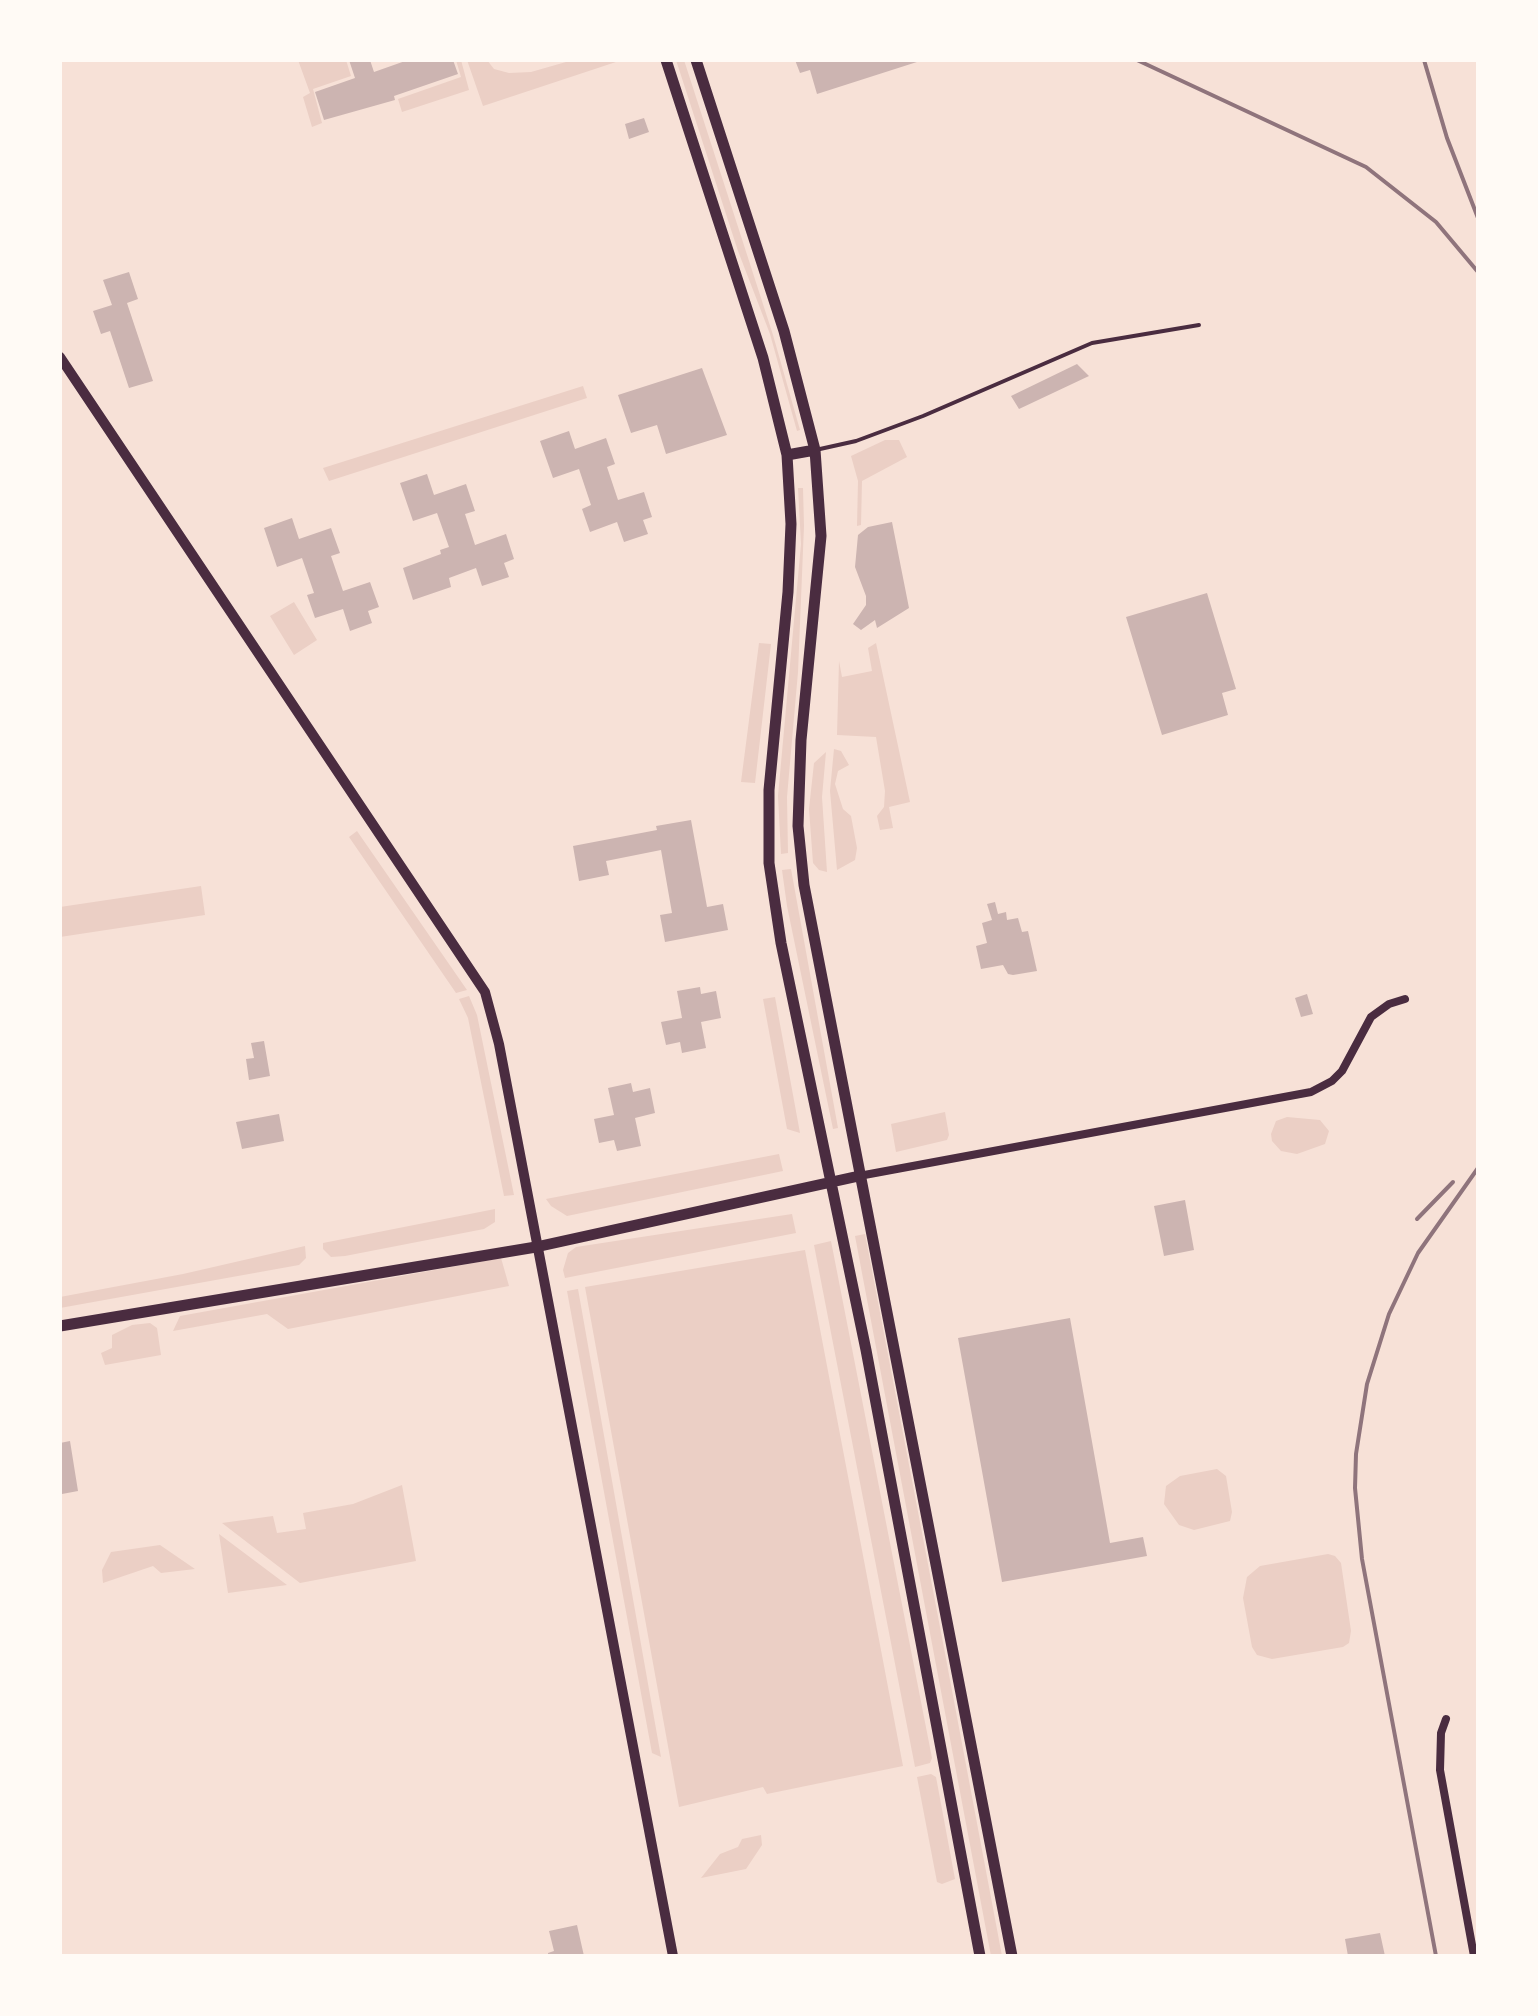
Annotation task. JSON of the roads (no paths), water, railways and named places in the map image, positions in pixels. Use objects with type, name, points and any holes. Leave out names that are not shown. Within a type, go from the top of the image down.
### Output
[{"type":"main road","points":[[666,60],[763,358],[786,455],[790,541],[769,790],[769,863],[980,1956]]},
{"type":"main road","points":[[696,60],[784,331],[816,450],[822,536],[801,740],[798,826],[813,939],[1012,1956]]},
{"type":"main road","points":[[60,358],[429,904],[484,992],[499,1044],[672,1956]]},
{"type":"main road","points":[[786,455],[816,450]]},
{"type":"main road","points":[[60,1326],[536,1247],[859,1176]]},
{"type":"street","points":[[859,1176],[1310,1092],[1342,1071],[1371,1017],[1404,999]]},
{"type":"street","points":[[1446,1719],[1440,1770],[1474,1956]]},
{"type":"lane","points":[[816,450],[856,442],[1092,343],[1199,325]]},
{"type":"railway","points":[[1137,60],[1366,167],[1436,222],[1478,272]]},
{"type":"railway","points":[[1424,60],[1447,138],[1478,218]]},
{"type":"railway","points":[[1436,1956],[1362,1559],[1356,1454],[1367,1384],[1389,1314],[1418,1253],[1478,1168]]},
{"type":"railway","points":[[1417,1219],[1453,1182]]}]
